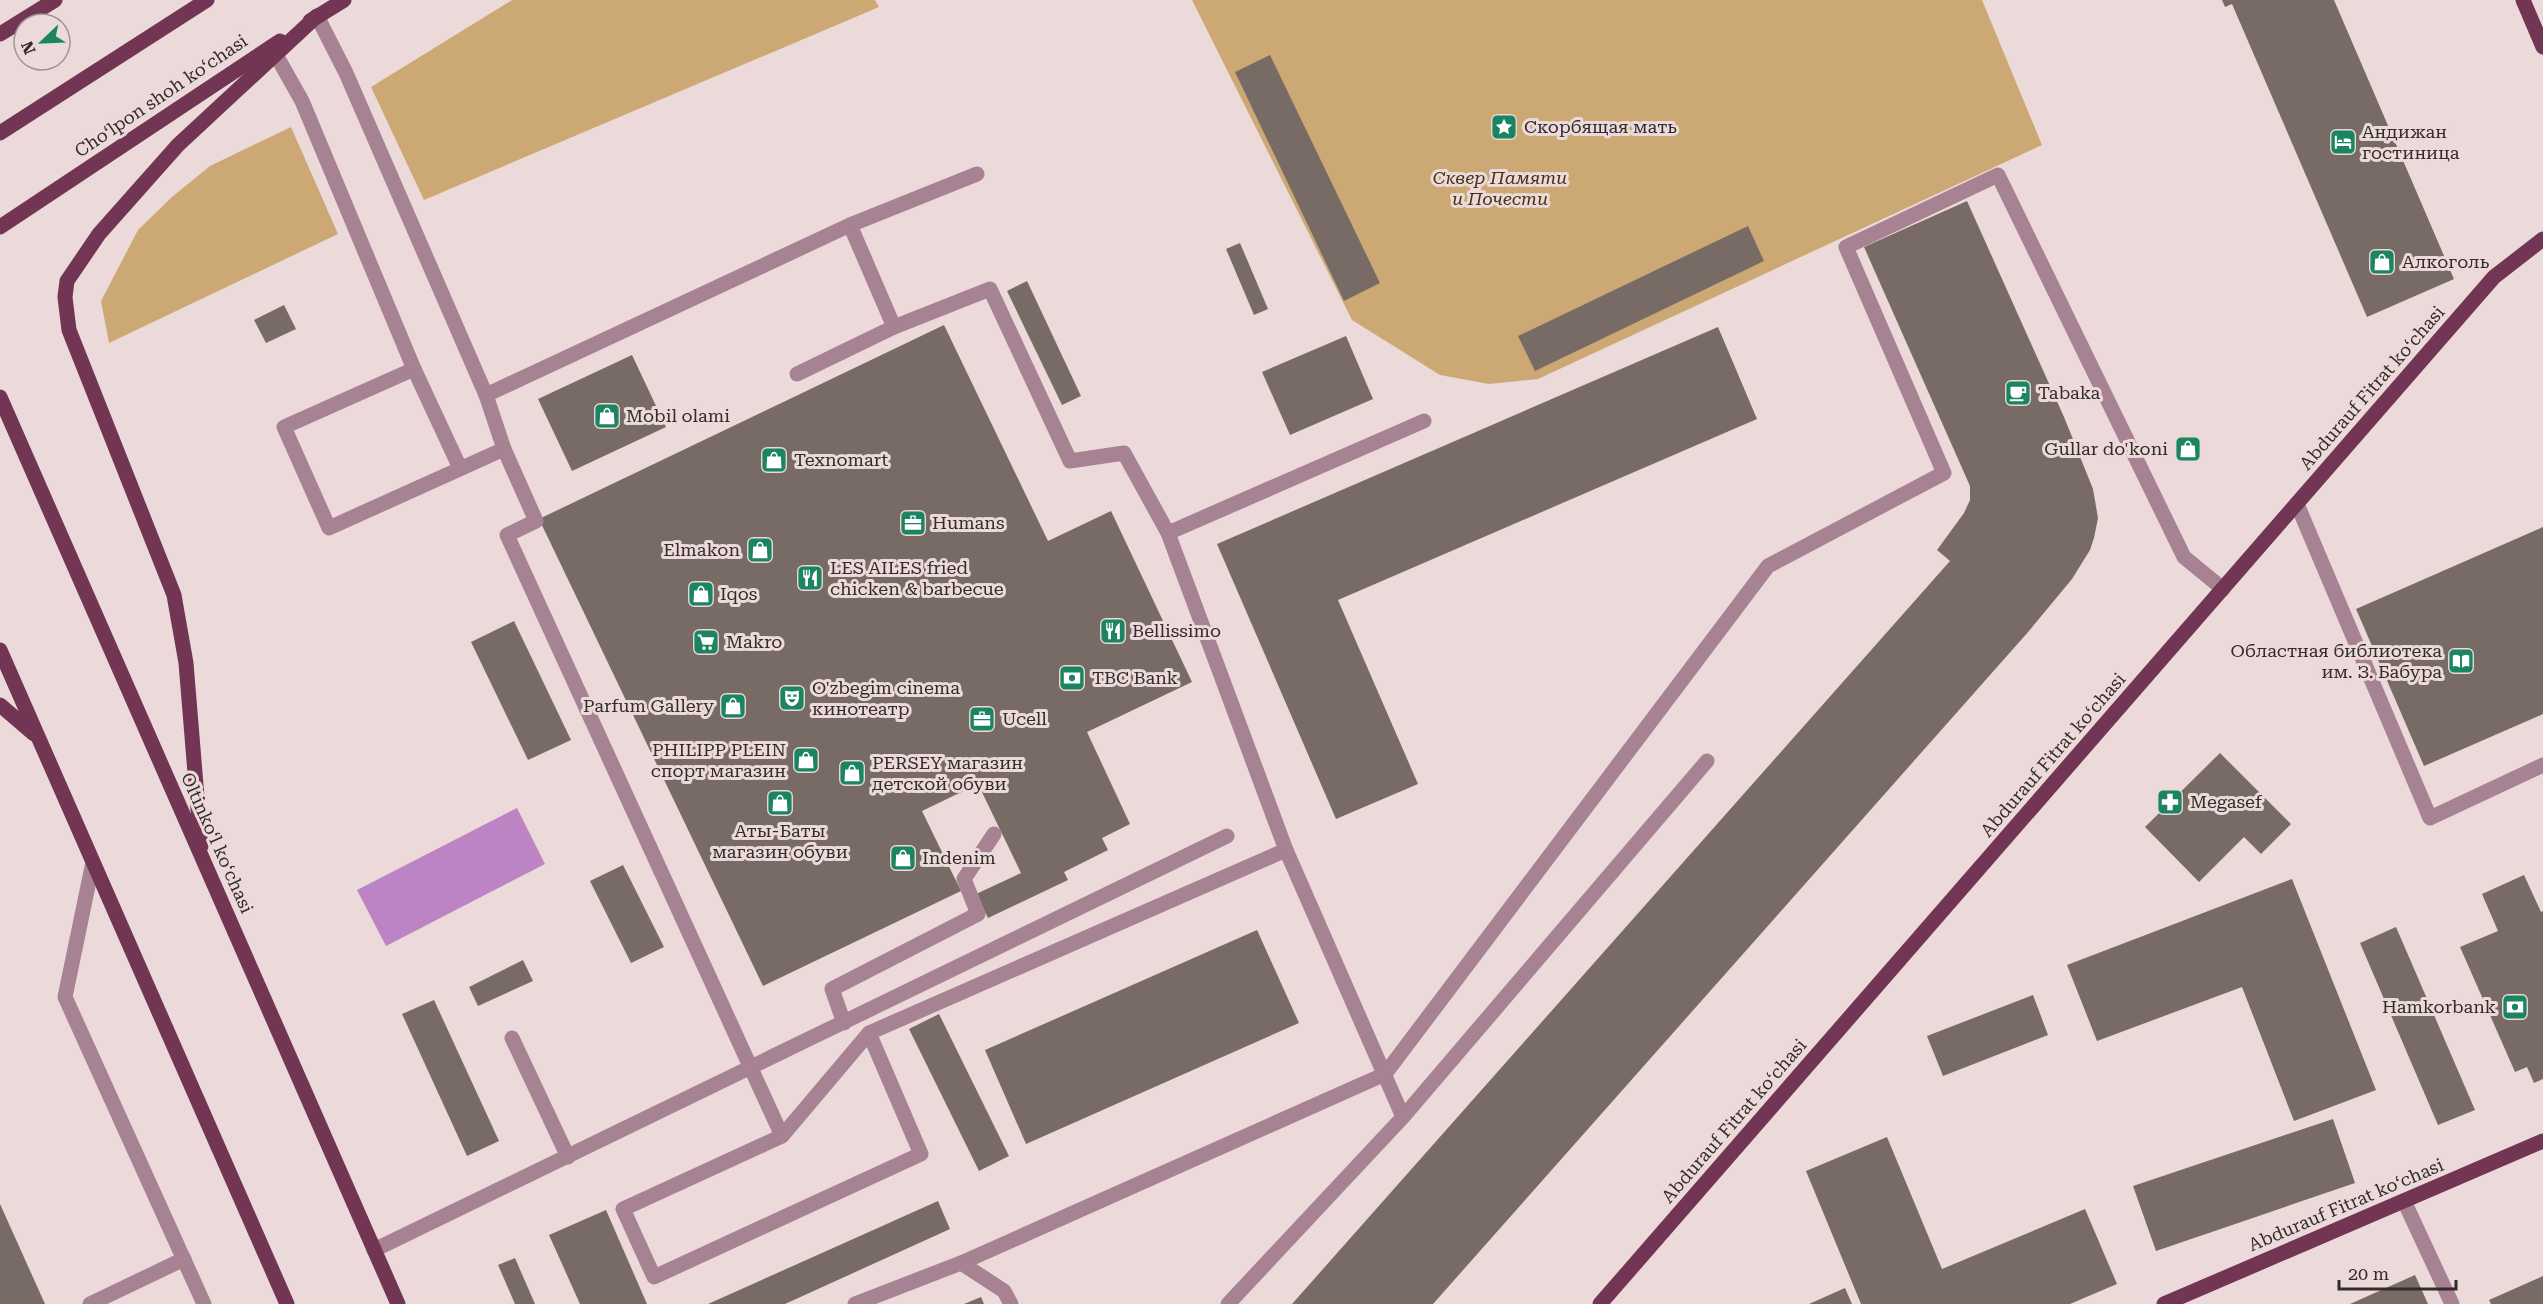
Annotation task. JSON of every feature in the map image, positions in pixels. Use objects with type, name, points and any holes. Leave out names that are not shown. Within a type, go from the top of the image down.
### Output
[{"type":"main road","points":[[0,34],[56,0]]},
{"type":"main road","points":[[0,133],[207,0]]},
{"type":"main road","name":"Choʻlpon shoh koʻchasi","points":[[0,226],[344,0]]},
{"type":"main road","points":[[2523,0],[2543,46]]},
{"type":"main road","points":[[202,858],[186,663],[174,595],[69,330],[65,297],[67,281],[99,234],[178,146],[317,16]]},
{"type":"main road","name":"Abdurauf Fitrat koʻchasi","points":[[1600,1304],[2494,278],[2543,239]]},
{"type":"main road","name":"Oltinkoʻl koʻchasi","points":[[0,397],[398,1304]]},
{"type":"main road","points":[[0,650],[287,1304]]},
{"type":"main road","points":[[0,705],[39,738]]},
{"type":"main road","name":"Abdurauf Fitrat koʻchasi","points":[[2164,1304],[2543,1141]]},
{"type":"lane","points":[[317,16],[346,73],[486,395],[504,449],[536,521],[507,535],[782,1136]]},
{"type":"lane","points":[[276,55],[302,101],[414,369],[460,468]]},
{"type":"lane","points":[[486,395],[850,225],[977,174]]},
{"type":"lane","points":[[855,1304],[961,1263],[1385,1074],[1768,566],[1944,473],[1846,247],[1998,175],[2184,557],[2223,589]]},
{"type":"lane","points":[[850,225],[894,327]]},
{"type":"lane","points":[[797,374],[894,327],[990,289],[1070,461],[1124,453],[1168,534],[1286,850],[1402,1117]]},
{"type":"lane","points":[[414,369],[284,427],[329,528],[504,449]]},
{"type":"lane","points":[[1168,534],[1424,421]]},
{"type":"lane","points":[[2297,504],[2430,818],[2543,765]]},
{"type":"lane","points":[[1228,1304],[1402,1117],[1707,761]]},
{"type":"lane","points":[[844,1023],[832,989],[978,914],[964,879],[994,834]]},
{"type":"lane","points":[[374,1250],[1227,836]]},
{"type":"lane","points":[[869,1032],[921,1154],[654,1277],[623,1209],[782,1136],[869,1032],[1286,850]]},
{"type":"lane","points":[[93,862],[65,997],[204,1304]]},
{"type":"lane","points":[[512,1038],[568,1157]]},
{"type":"lane","points":[[2404,1201],[2452,1304]]},
{"type":"lane","points":[[90,1304],[184,1259]]},
{"type":"lane","points":[[961,1263],[1004,1291],[1011,1304]]},
{"type":"green space","points":[[512,0],[875,0],[879,7],[424,200],[371,87]]},
{"type":"green space","name":"Сквер Памяти и Почести","points":[[1192,0],[1982,0],[2042,145],[1538,379],[1489,384],[1440,375],[1352,320]]},
{"type":"green space","points":[[291,127],[338,234],[109,343],[101,301],[138,230],[172,197],[210,166]]},
{"type":"shaded area","points":[[517,808],[545,864],[386,946],[357,890]]},
{"type":"building","name":"Андижан гостиница","points":[[2222,0],[2334,0],[2454,279],[2367,317],[2232,4],[2225,7]]},
{"type":"building","points":[[1270,55],[1380,283],[1344,301],[1235,72]]},
{"type":"building","points":[[1967,201],[2064,417],[2093,489],[2098,518],[2090,550],[2072,579],[2029,631],[1433,1304],[1292,1304],[1950,561],[1937,550],[1964,513],[1970,500],[1970,486],[1864,247]]},
{"type":"building","points":[[1748,226],[1764,261],[1535,371],[1518,336]]},
{"type":"building","points":[[1240,243],[1268,309],[1254,315],[1226,249]]},
{"type":"building","points":[[1027,281],[1081,396],[1062,405],[1007,291]]},
{"type":"building","points":[[284,305],[296,329],[266,343],[254,320]]},
{"type":"building","points":[[944,325],[1048,541],[1111,511],[1192,682],[1087,732],[1130,824],[1102,838],[1108,850],[1064,872],[1068,880],[988,918],[976,894],[1021,873],[978,784],[922,811],[961,891],[763,986],[539,519]]},
{"type":"building","points":[[1718,327],[1757,419],[1338,600],[1418,784],[1336,819],[1217,544]]},
{"type":"building","points":[[1346,336],[1373,399],[1290,435],[1262,372]]},
{"type":"building","points":[[632,355],[666,427],[572,471],[538,399]]},
{"type":"building","name":"Областная библиотека им. З. Бабура","points":[[2543,527],[2543,714],[2424,766],[2356,609]]},
{"type":"building","points":[[514,621],[571,740],[528,760],[471,642]]},
{"type":"building","points":[[2220,753],[2291,824],[2261,854],[2244,837],[2199,882],[2145,827]]},
{"type":"building","points":[[623,865],[664,947],[631,963],[590,881]]},
{"type":"building","name":"Hamkorbank","points":[[2524,875],[2541,912],[2543,911],[2543,1079],[2534,1083],[2527,1067],[2515,1072],[2460,947],[2498,931],[2482,894]]},
{"type":"building","points":[[2292,879],[2376,1090],[2294,1121],[2242,987],[2097,1041],[2067,965]]},
{"type":"building","points":[[2396,927],[2475,1110],[2438,1125],[2360,943]]},
{"type":"building","points":[[1257,930],[1299,1023],[1026,1144],[985,1050]]},
{"type":"building","points":[[523,960],[533,981],[478,1006],[469,987]]},
{"type":"building","points":[[2033,995],[2048,1035],[1943,1076],[1927,1036]]},
{"type":"building","points":[[434,1000],[499,1141],[467,1156],[402,1014]]},
{"type":"building","points":[[939,1014],[1009,1156],[979,1171],[909,1029]]},
{"type":"building","points":[[2333,1119],[2355,1183],[2156,1251],[2133,1186]]},
{"type":"building","points":[[1887,1137],[1942,1269],[2085,1209],[2117,1284],[2070,1304],[1861,1304],[1806,1171]]},
{"type":"building","points":[[938,1201],[950,1229],[785,1304],[708,1304]]},
{"type":"building","points":[[0,1204],[45,1304],[0,1304]]},
{"type":"building","points":[[606,1210],[647,1304],[580,1304],[549,1235]]},
{"type":"building","points":[[515,1258],[535,1304],[515,1304],[498,1265]]},
{"type":"building","points":[[2415,1275],[2428,1304],[2350,1304]]},
{"type":"building","points":[[2543,1276],[2543,1304],[2491,1304],[2489,1300]]},
{"type":"building","points":[[1845,1288],[1852,1304],[1809,1304]]},
{"type":"building","points":[[981,1297],[984,1304],[964,1304]]},
{"type":"place","name":"Скорбящая мать","points":[[1504,127]]},
{"type":"place","name":"Андижан гостиница","points":[[2343,142]]},
{"type":"place","name":"Алкоголь","points":[[2382,262]]},
{"type":"place","name":"Tabaka","points":[[2018,393]]},
{"type":"place","name":"Mobil olami","points":[[607,416]]},
{"type":"place","name":"Gullar do'koni","points":[[2188,449]]},
{"type":"place","name":"Texnomart","points":[[774,460]]},
{"type":"place","name":"Humans","points":[[913,523]]},
{"type":"place","name":"Elmakon","points":[[760,550]]},
{"type":"place","name":"LES AILES fried chicken & barbecue","points":[[810,578]]},
{"type":"place","name":"Iqos","points":[[701,594]]},
{"type":"place","name":"Bellissimo","points":[[1113,631]]},
{"type":"place","name":"Makro","points":[[706,642]]},
{"type":"place","name":"Областная библиотека им. З. Бабура","points":[[2461,661]]},
{"type":"place","name":"TBC Bank","points":[[1072,678]]},
{"type":"place","name":"O'zbegim cinema кинотеатр","points":[[792,698]]},
{"type":"place","name":"Parfum Gallery","points":[[733,706]]},
{"type":"place","name":"Ucell","points":[[982,719]]},
{"type":"place","name":"PHILIPP PLEIN спорт магазин","points":[[806,760]]},
{"type":"place","name":"PERSEY магазин детской обуви","points":[[852,773]]},
{"type":"place","name":"Megasef","points":[[2170,802]]},
{"type":"place","name":"Аты-Баты магазин обуви","points":[[780,803]]},
{"type":"place","name":"Indenim","points":[[903,858]]},
{"type":"place","name":"Hamkorbank","points":[[2515,1007]]}]
